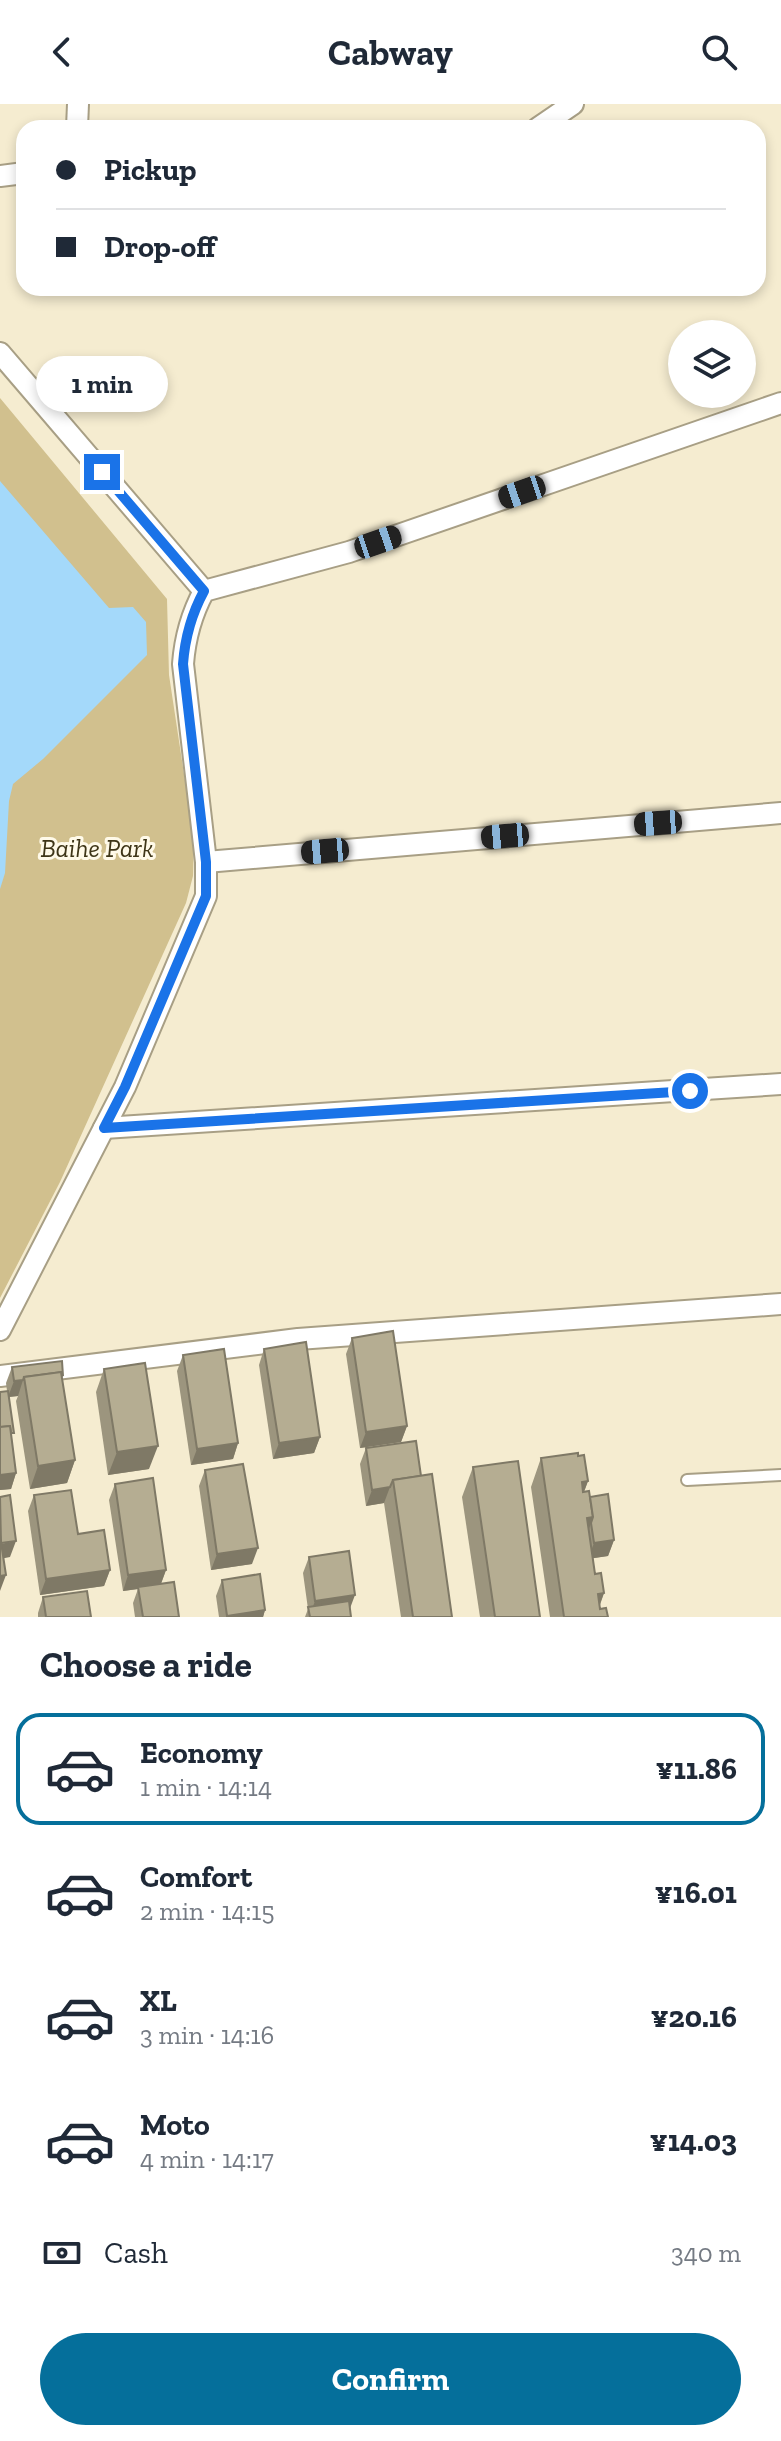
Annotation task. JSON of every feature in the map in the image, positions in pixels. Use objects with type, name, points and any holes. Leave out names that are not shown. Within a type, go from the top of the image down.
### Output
[{"type":"street","points":[[550,120],[573,104]]},
{"type":"street","points":[[0,353],[204,591]]},
{"type":"street","points":[[0,1330],[125,1087],[206,896],[206,862],[183,664],[184,640],[204,591],[349,552],[781,403]]},
{"type":"street","points":[[206,862],[781,813]]},
{"type":"street","points":[[104,1128],[781,1084]]},
{"type":"street","points":[[0,1376],[298,1339],[781,1304]]},
{"type":"lane","points":[[687,1480],[781,1475]]},
{"type":"green space","name":"Baihe Park","points":[[0,398],[167,599],[169,675],[194,840],[193,876],[186,903],[60,1182],[0,1298]]},
{"type":"water","points":[[0,481],[109,608],[133,607],[146,622],[147,655],[43,759],[13,784],[9,801],[5,873],[0,889]]},
{"type":"building","points":[[393,1331],[407,1426],[366,1432],[352,1338]]},
{"type":"building","points":[[306,1342],[320,1437],[279,1443],[264,1349]]},
{"type":"building","points":[[224,1349],[238,1443],[197,1449],[183,1355]]},
{"type":"building","points":[[62,1361],[63,1376],[61,1372],[14,1381],[12,1367]]},
{"type":"building","points":[[145,1363],[158,1446],[117,1452],[104,1369]]},
{"type":"building","points":[[61,1372],[75,1460],[38,1466],[24,1377]]},
{"type":"building","points":[[8,1391],[14,1433],[11,1433],[10,1426],[0,1427],[0,1392]]},
{"type":"building","points":[[10,1426],[16,1473],[0,1475],[0,1427]]},
{"type":"building","points":[[416,1441],[421,1476],[393,1480],[390,1487],[372,1490],[366,1448]]},
{"type":"building","points":[[578,1453],[578,1456],[584,1455],[588,1481],[582,1482],[583,1492],[589,1491],[593,1517],[587,1518],[595,1574],[601,1573],[604,1593],[598,1594],[600,1609],[606,1608],[608,1617],[564,1617],[541,1458]]},
{"type":"building","points":[[518,1461],[540,1617],[495,1617],[473,1467]]},
{"type":"building","points":[[243,1464],[258,1548],[217,1554],[205,1470]]},
{"type":"building","points":[[432,1474],[452,1617],[413,1617],[393,1480]]},
{"type":"building","points":[[153,1478],[166,1570],[128,1575],[115,1484]]},
{"type":"building","points":[[71,1490],[78,1534],[104,1530],[110,1570],[46,1579],[34,1495]]},
{"type":"building","points":[[608,1494],[614,1540],[594,1543],[590,1497]]},
{"type":"building","points":[[10,1495],[16,1541],[1,1543],[0,1497]]},
{"type":"building","points":[[0,1536],[6,1575],[0,1576]]},
{"type":"building","points":[[349,1551],[355,1595],[315,1601],[309,1557]]},
{"type":"building","points":[[260,1574],[265,1610],[227,1616],[222,1580]]},
{"type":"building","points":[[174,1582],[179,1617],[143,1617],[138,1587]]},
{"type":"building","points":[[87,1591],[91,1617],[46,1617],[43,1597]]},
{"type":"building","points":[[349,1601],[351,1617],[310,1617],[308,1607]]},
{"type":"route","points":[[102,472],[204,591],[184,640],[183,664],[206,862],[206,896],[125,1087],[104,1128],[690,1091]]}]
